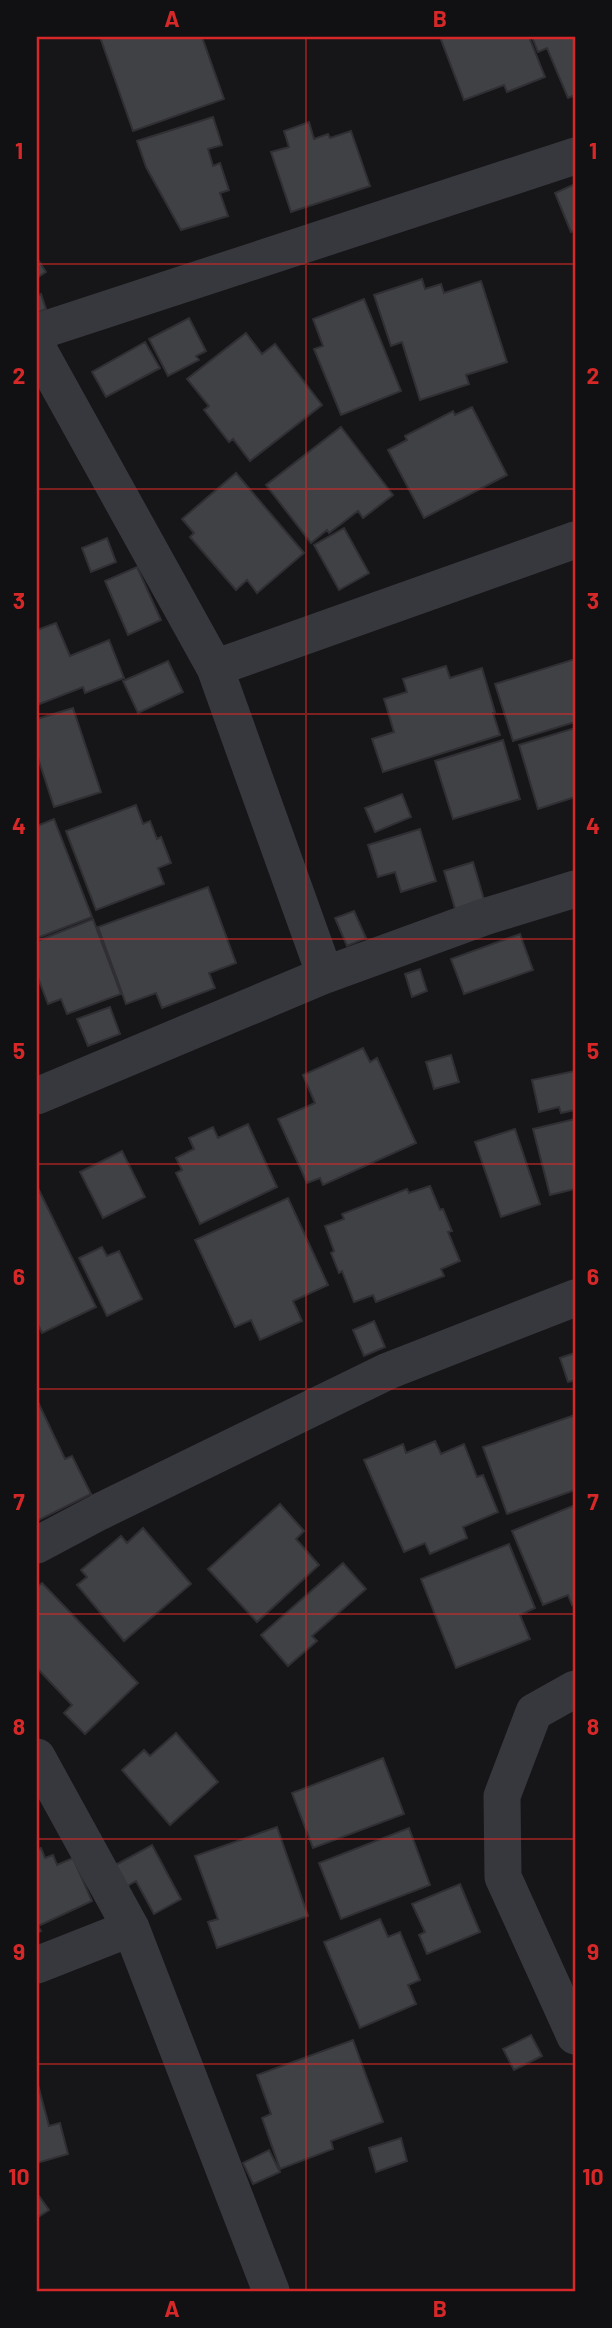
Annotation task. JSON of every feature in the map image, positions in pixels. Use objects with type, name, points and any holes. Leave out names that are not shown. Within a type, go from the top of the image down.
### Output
[{"type":"street","points":[[37,332],[575,156]]},
{"type":"street","points":[[37,348],[215,668],[326,975]]},
{"type":"street","points":[[215,668],[575,540]]},
{"type":"street","points":[[37,1096],[326,975],[484,917],[575,889]]},
{"type":"street","points":[[37,1545],[388,1371],[575,1298]]},
{"type":"street","points":[[575,1689],[534,1712],[502,1796],[503,1877],[575,2036]]},
{"type":"street","points":[[37,1757],[131,1928],[271,2291]]},
{"type":"street","points":[[37,1965],[131,1928]]},
{"type":"building","points":[[100,37],[202,37],[224,99],[133,131]]},
{"type":"building","points":[[440,37],[529,37],[545,77],[507,92],[504,85],[464,100]]},
{"type":"building","points":[[532,37],[575,37],[575,95],[568,98],[547,48],[538,52]]},
{"type":"building","points":[[213,117],[222,145],[208,149],[213,166],[220,163],[229,190],[220,193],[228,216],[181,230],[146,167],[137,141]]},
{"type":"building","points":[[309,122],[314,139],[328,134],[330,138],[351,131],[370,186],[291,212],[271,152],[289,147],[284,131]]},
{"type":"building","points":[[575,184],[575,230],[571,232],[555,193]]},
{"type":"building","points":[[37,258],[46,272],[37,278]]},
{"type":"building","points":[[422,279],[425,289],[441,284],[444,293],[481,281],[507,362],[466,375],[469,384],[420,400],[402,342],[391,346],[374,295]]},
{"type":"building","points":[[41,294],[46,309],[37,313],[37,296]]},
{"type":"building","points":[[364,299],[401,391],[341,415],[314,349],[323,346],[313,319]]},
{"type":"building","points":[[189,318],[206,351],[196,356],[199,360],[168,376],[149,339]]},
{"type":"building","points":[[246,333],[262,354],[275,344],[322,405],[250,461],[233,439],[229,442],[204,410],[209,406],[187,379]]},
{"type":"building","points":[[145,342],[160,368],[106,397],[92,372]]},
{"type":"building","points":[[472,407],[507,475],[424,518],[388,450],[407,440],[405,436],[453,411],[455,415]]},
{"type":"building","points":[[341,427],[393,495],[363,518],[358,511],[311,543],[266,485]]},
{"type":"building","points":[[236,473],[304,553],[257,593],[247,580],[236,590],[190,537],[194,533],[182,519]]},
{"type":"building","points":[[344,528],[369,573],[339,590],[314,545]]},
{"type":"building","points":[[107,538],[116,562],[91,572],[82,548]]},
{"type":"building","points":[[137,567],[161,620],[128,635],[105,581]]},
{"type":"building","points":[[56,623],[70,656],[109,640],[124,678],[85,693],[83,687],[37,705],[37,630]]},
{"type":"building","points":[[575,659],[575,722],[513,741],[495,684]]},
{"type":"building","points":[[168,661],[183,692],[138,713],[123,681]]},
{"type":"building","points":[[446,666],[450,678],[482,668],[500,735],[383,772],[372,739],[394,732],[384,699],[407,692],[403,679]]},
{"type":"building","points":[[73,708],[101,792],[54,807],[37,755],[37,719]]},
{"type":"building","points":[[575,728],[575,797],[538,809],[519,745]]},
{"type":"building","points":[[503,740],[520,799],[453,819],[435,761]]},
{"type":"building","points":[[402,794],[411,817],[375,832],[365,808]]},
{"type":"building","points":[[136,805],[143,824],[150,821],[157,839],[161,837],[171,863],[158,868],[164,884],[96,910],[66,831]]},
{"type":"building","points":[[54,819],[92,917],[37,938],[37,826]]},
{"type":"building","points":[[420,829],[436,881],[401,892],[395,872],[378,877],[368,845]]},
{"type":"building","points":[[473,862],[485,903],[456,912],[444,871]]},
{"type":"building","points":[[208,887],[236,963],[209,973],[215,988],[162,1008],[156,993],[126,1004],[98,927]]},
{"type":"building","points":[[354,911],[366,938],[347,946],[335,918]]},
{"type":"building","points":[[93,919],[121,994],[67,1014],[61,999],[48,1004],[37,975],[37,941]]},
{"type":"building","points":[[520,934],[533,970],[464,994],[451,959]]},
{"type":"building","points":[[420,969],[427,991],[412,997],[405,974]]},
{"type":"building","points":[[110,1007],[120,1034],[88,1046],[77,1019]]},
{"type":"building","points":[[363,1048],[370,1062],[377,1058],[416,1143],[323,1185],[320,1178],[307,1183],[278,1119],[315,1103],[303,1075]]},
{"type":"building","points":[[451,1055],[459,1082],[434,1089],[426,1062]]},
{"type":"building","points":[[575,1071],[575,1110],[561,1113],[559,1107],[539,1112],[532,1080]]},
{"type":"building","points":[[575,1119],[575,1189],[550,1195],[533,1129]]},
{"type":"building","points":[[248,1124],[277,1187],[200,1224],[176,1173],[182,1170],[176,1158],[194,1149],[189,1138],[213,1127],[218,1138]]},
{"type":"building","points":[[515,1129],[540,1204],[501,1217],[475,1142]]},
{"type":"building","points":[[122,1151],[145,1197],[103,1218],[80,1172]]},
{"type":"building","points":[[37,1186],[96,1307],[42,1333],[37,1322]]},
{"type":"building","points":[[430,1186],[452,1231],[448,1232],[460,1261],[441,1269],[444,1276],[376,1302],[373,1295],[354,1302],[342,1271],[339,1273],[331,1253],[334,1251],[325,1226],[344,1219],[342,1214],[407,1189],[409,1193]]},
{"type":"building","points":[[288,1198],[328,1285],[293,1301],[302,1321],[260,1340],[251,1320],[235,1327],[195,1240]]},
{"type":"building","points":[[102,1247],[107,1256],[119,1251],[142,1299],[107,1316],[79,1258]]},
{"type":"building","points":[[374,1321],[385,1347],[364,1356],[353,1330]]},
{"type":"building","points":[[575,1353],[575,1380],[568,1382],[560,1358]]},
{"type":"building","points":[[37,1400],[65,1459],[72,1456],[91,1494],[37,1521]]},
{"type":"building","points":[[575,1415],[575,1490],[507,1514],[483,1447]]},
{"type":"building","points":[[435,1441],[441,1454],[464,1444],[477,1477],[483,1475],[498,1512],[463,1527],[467,1538],[430,1554],[425,1543],[404,1552],[364,1460],[403,1444],[406,1453]]},
{"type":"building","points":[[280,1504],[304,1531],[296,1539],[319,1565],[257,1622],[208,1569]]},
{"type":"building","points":[[575,1505],[575,1604],[572,1605],[568,1595],[543,1605],[512,1531]]},
{"type":"building","points":[[143,1528],[191,1584],[124,1641],[77,1585],[87,1577],[81,1570],[121,1536],[127,1543]]},
{"type":"building","points":[[509,1544],[535,1608],[520,1615],[530,1639],[456,1668],[421,1579]]},
{"type":"building","points":[[343,1563],[366,1589],[312,1636],[317,1641],[288,1666],[261,1635]]},
{"type":"building","points":[[42,1583],[138,1683],[85,1734],[64,1713],[72,1705],[37,1668],[37,1587]]},
{"type":"building","points":[[176,1733],[218,1782],[170,1825],[122,1770],[144,1750],[150,1756]]},
{"type":"building","points":[[383,1758],[404,1814],[313,1848],[292,1793]]},
{"type":"building","points":[[277,1827],[308,1916],[217,1948],[208,1922],[218,1919],[195,1856]]},
{"type":"building","points":[[409,1828],[430,1885],[341,1919],[319,1863]]},
{"type":"building","points":[[152,1845],[181,1899],[154,1914],[136,1881],[122,1889],[110,1868]]},
{"type":"building","points":[[41,1848],[45,1858],[53,1855],[57,1865],[73,1858],[92,1901],[38,1926],[41,1931],[37,1933],[37,1850]]},
{"type":"building","points":[[460,1884],[480,1932],[427,1954],[419,1935],[425,1932],[412,1904]]},
{"type":"building","points":[[380,1919],[388,1937],[400,1932],[420,1980],[408,1985],[416,2004],[360,2028],[324,1942]]},
{"type":"building","points":[[531,2035],[542,2056],[514,2070],[503,2049]]},
{"type":"building","points":[[353,2040],[383,2122],[331,2141],[333,2149],[280,2169],[262,2118],[271,2114],[257,2075]]},
{"type":"building","points":[[37,2081],[49,2126],[60,2123],[68,2154],[37,2163]]},
{"type":"building","points":[[401,2138],[407,2161],[376,2172],[369,2148]]},
{"type":"building","points":[[269,2150],[280,2172],[253,2184],[243,2163]]},
{"type":"building","points":[[37,2193],[49,2210],[37,2218]]}]
